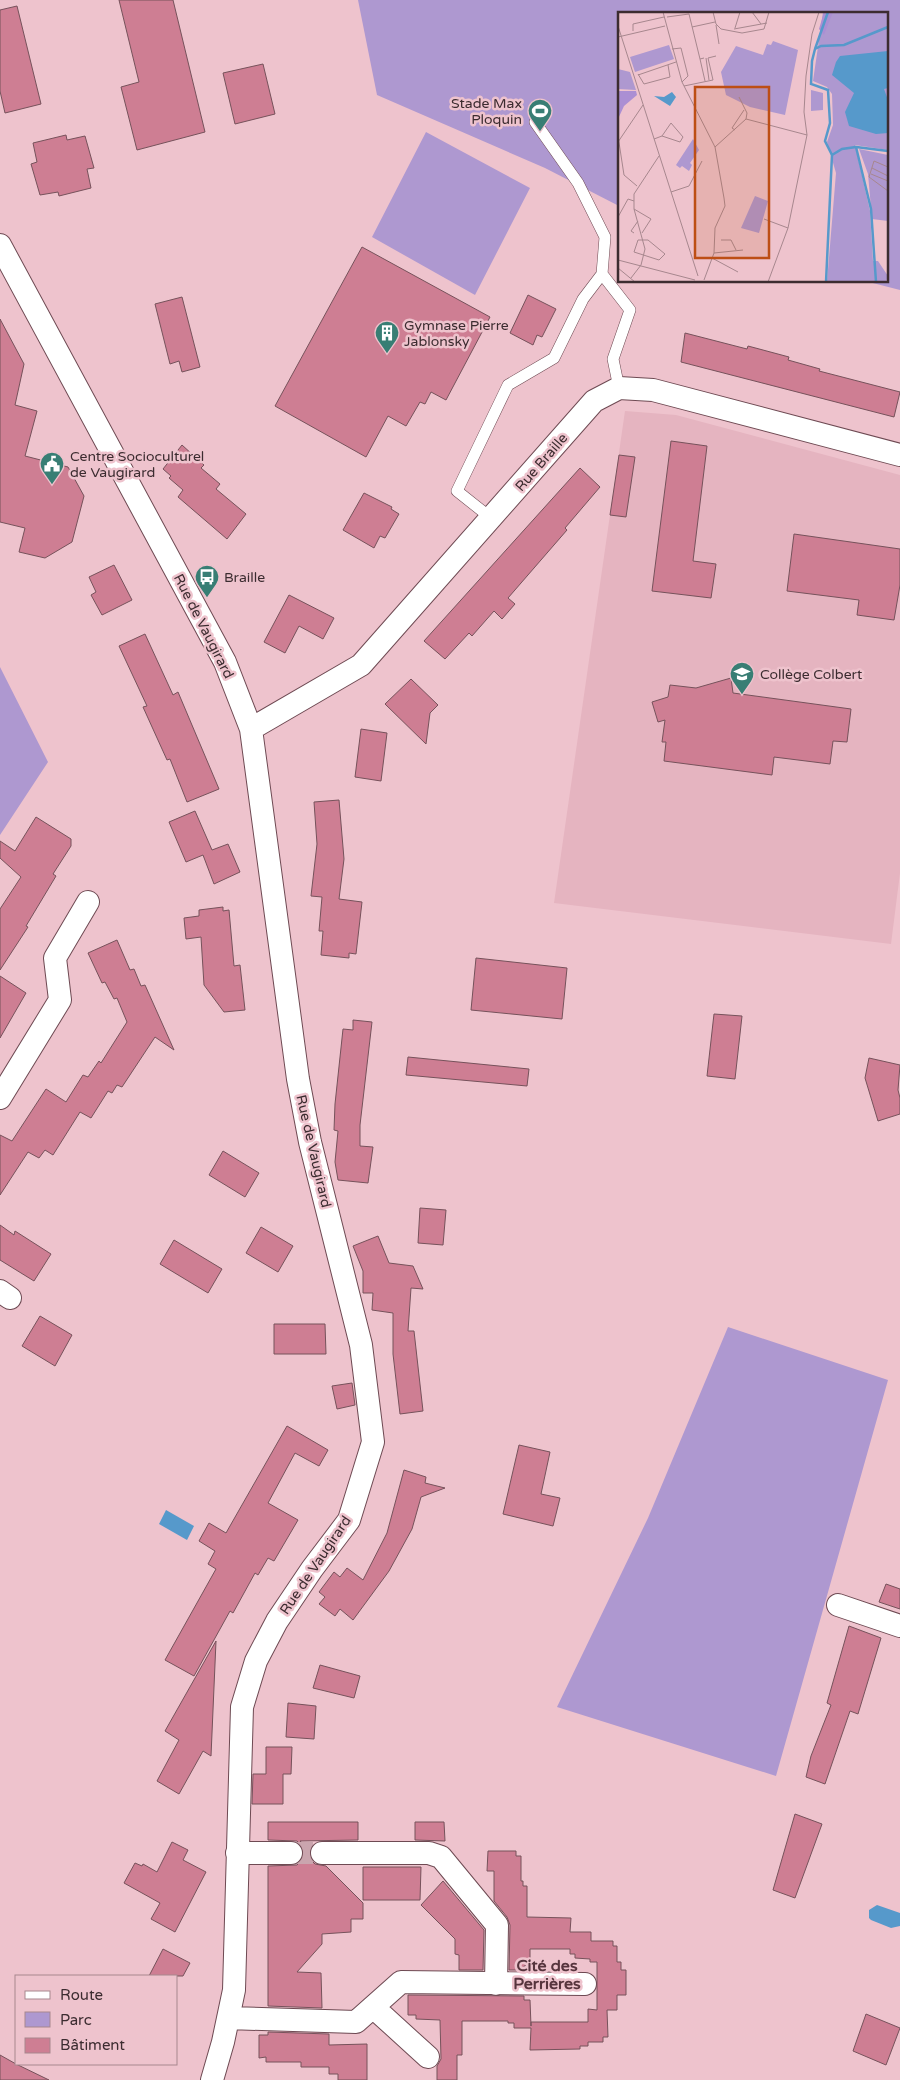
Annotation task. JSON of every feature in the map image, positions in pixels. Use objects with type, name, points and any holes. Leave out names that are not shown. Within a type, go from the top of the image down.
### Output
[{"type":"street","name":"Rue de Vaugirard","points":[[0,245],[225,662],[251,729],[298,1078],[310,1142],[362,1345],[374,1442],[349,1520],[287,1606],[256,1661],[242,1707],[234,1990],[212,2080]]},
{"type":"street","name":"Rue Braille","points":[[251,729],[362,665],[594,401],[619,388]]},
{"type":"street","points":[[619,388],[652,390],[900,455]]},
{"type":"street","points":[[0,1098],[60,1000],[55,958],[88,902]]},
{"type":"street","points":[[838,1605],[900,1626]]},
{"type":"street","points":[[238,1853],[291,1853]]},
{"type":"street","points":[[322,1853],[429,1853],[441,1857],[498,1925],[496,1984]]},
{"type":"street","points":[[228,2018],[356,2022],[400,1982],[585,1984]]},
{"type":"street","points":[[373,2007],[428,2057]]},
{"type":"lane","points":[[492,518],[457,491],[508,385],[554,358],[583,299],[602,274],[605,237],[578,183],[535,122]]},
{"type":"lane","points":[[602,274],[630,310],[614,359],[619,388]]},
{"type":"shaded area","name":"Collège Colbert","points":[[625,411],[676,415],[900,475],[900,873],[891,944],[554,903]]},
{"type":"green space","name":"Stade Max Ploquin","points":[[358,0],[900,0],[900,290],[869,282],[888,282],[888,12],[618,12],[618,205],[545,168],[377,95]]},
{"type":"green space","points":[[426,132],[530,188],[475,295],[372,237]]},
{"type":"green space","points":[[0,667],[48,762],[0,835]]},
{"type":"green space","points":[[728,1327],[888,1380],[776,1776],[557,1707],[648,1518]]},
{"type":"water","points":[[166,1510],[194,1526],[187,1540],[159,1524]]},
{"type":"water","points":[[877,1905],[900,1913],[900,1926],[891,1928],[871,1920],[869,1918],[869,1910]]},
{"type":"building","points":[[119,0],[173,0],[205,132],[137,150],[121,87],[139,82]]},
{"type":"building","points":[[17,6],[41,104],[5,113],[0,91],[0,10]]},
{"type":"building","points":[[263,64],[275,114],[235,124],[223,73]]},
{"type":"building","points":[[66,135],[67,140],[85,136],[94,168],[87,169],[91,188],[59,196],[58,192],[40,195],[31,164],[37,162],[33,143]]},
{"type":"building","name":"Gymnase Pierre Jablonsky","points":[[362,247],[490,317],[446,400],[431,392],[425,404],[420,402],[406,426],[388,416],[366,457],[275,406]]},
{"type":"building","points":[[528,295],[556,309],[542,337],[537,335],[533,345],[510,333]]},
{"type":"building","points":[[182,297],[200,367],[182,372],[179,361],[170,364],[155,304]]},
{"type":"building","points":[[0,319],[24,364],[15,405],[37,411],[25,456],[68,467],[84,496],[72,542],[45,558],[19,552],[25,528],[0,522]]},
{"type":"building","points":[[685,333],[747,349],[748,346],[789,357],[788,360],[820,369],[819,371],[900,392],[894,417],[681,362]]},
{"type":"building","points":[[671,441],[707,446],[693,561],[716,564],[711,598],[652,591]]},
{"type":"building","points":[[182,445],[204,465],[201,468],[220,484],[216,489],[246,514],[227,539],[178,497],[183,490],[169,478],[171,476],[163,469]]},
{"type":"building","points":[[619,455],[635,457],[626,517],[610,515]]},
{"type":"building","points":[[580,468],[600,487],[565,528],[567,530],[508,598],[515,604],[502,619],[494,611],[472,636],[469,633],[445,659],[424,641]]},
{"type":"building","points":[[364,493],[392,507],[391,509],[399,514],[385,538],[380,536],[374,548],[343,530]]},
{"type":"building","points":[[794,534],[900,549],[900,585],[894,620],[857,615],[859,600],[787,591]]},
{"type":"building","points":[[114,565],[132,600],[102,615],[91,595],[96,592],[89,577]]},
{"type":"building","points":[[289,595],[334,618],[323,639],[299,626],[285,653],[264,642]]},
{"type":"building","points":[[145,634],[173,695],[178,692],[219,789],[187,802],[170,759],[167,760],[143,707],[147,706],[119,646]]},
{"type":"building","points":[[731,678],[733,693],[851,709],[847,742],[833,741],[830,764],[774,757],[772,775],[664,761],[666,742],[662,742],[665,720],[658,722],[652,702],[668,697],[670,685],[696,688]]},
{"type":"building","points":[[411,679],[438,705],[430,713],[426,744],[385,704]]},
{"type":"building","points":[[361,729],[387,733],[381,781],[355,777]]},
{"type":"building","points":[[339,800],[344,859],[339,899],[362,902],[356,954],[349,953],[349,958],[321,955],[323,931],[319,931],[322,897],[311,896],[317,844],[314,802]]},
{"type":"building","points":[[195,811],[212,850],[228,844],[240,872],[214,884],[203,855],[186,862],[169,822]]},
{"type":"building","points":[[36,817],[71,839],[71,846],[53,874],[56,876],[26,926],[28,927],[0,970],[0,909],[21,877],[0,858],[0,841],[15,851]]},
{"type":"building","points":[[223,907],[223,911],[229,910],[234,966],[240,965],[245,1010],[224,1012],[204,985],[201,937],[186,939],[184,918],[199,916],[199,910]]},
{"type":"building","points":[[117,940],[130,970],[134,969],[141,986],[145,985],[174,1050],[155,1037],[122,1087],[117,1085],[112,1093],[108,1091],[91,1118],[80,1112],[53,1155],[45,1150],[39,1158],[28,1152],[0,1195],[0,1135],[12,1141],[46,1089],[66,1102],[83,1075],[88,1077],[99,1061],[101,1063],[127,1022],[117,998],[114,999],[105,982],[102,983],[88,953]]},
{"type":"building","points":[[476,958],[567,968],[562,1019],[471,1010]]},
{"type":"building","points":[[0,976],[26,993],[0,1038]]},
{"type":"building","points":[[714,1014],[742,1016],[735,1079],[707,1076]]},
{"type":"building","points":[[353,1020],[372,1022],[360,1125],[360,1146],[373,1147],[368,1183],[338,1180],[335,1162],[338,1131],[334,1130],[335,1104],[343,1029],[353,1030]]},
{"type":"building","points":[[408,1057],[529,1069],[527,1086],[406,1075]]},
{"type":"building","points":[[869,1058],[900,1065],[898,1090],[900,1114],[878,1121],[865,1078]]},
{"type":"building","points":[[223,1151],[259,1173],[245,1197],[209,1175]]},
{"type":"building","points":[[420,1208],[446,1210],[443,1245],[418,1243]]},
{"type":"building","points":[[0,1225],[14,1235],[15,1231],[51,1254],[34,1281],[0,1260]]},
{"type":"building","points":[[261,1227],[293,1246],[278,1272],[246,1253]]},
{"type":"building","points":[[378,1236],[389,1263],[413,1266],[423,1289],[411,1288],[408,1331],[414,1331],[423,1411],[400,1414],[393,1354],[393,1313],[372,1310],[373,1293],[363,1293],[363,1271],[353,1246]]},
{"type":"building","points":[[174,1240],[222,1269],[208,1293],[160,1264]]},
{"type":"building","points":[[40,1316],[72,1335],[55,1366],[22,1346]]},
{"type":"building","points":[[274,1324],[325,1324],[326,1354],[274,1354]]},
{"type":"building","points":[[352,1383],[355,1405],[337,1409],[332,1386]]},
{"type":"building","points":[[287,1426],[328,1450],[319,1466],[295,1453],[268,1503],[298,1520],[274,1561],[268,1558],[258,1575],[255,1573],[233,1613],[230,1611],[194,1676],[165,1660],[216,1569],[208,1564],[215,1551],[199,1541],[209,1523],[226,1533]]},
{"type":"building","points":[[519,1445],[550,1452],[541,1494],[560,1498],[553,1526],[503,1514]]},
{"type":"building","points":[[404,1470],[426,1477],[425,1483],[445,1488],[421,1497],[412,1529],[389,1571],[353,1620],[340,1609],[335,1616],[319,1604],[325,1597],[319,1592],[334,1572],[340,1577],[347,1568],[363,1580],[387,1533]]},
{"type":"building","points":[[886,1584],[900,1589],[900,1609],[879,1602]]},
{"type":"building","points":[[849,1626],[881,1638],[858,1714],[850,1711],[825,1784],[806,1777],[811,1756],[831,1705],[827,1703]]},
{"type":"building","points":[[216,1641],[211,1756],[203,1751],[179,1794],[157,1781],[179,1740],[165,1731]]},
{"type":"building","points":[[320,1665],[360,1676],[354,1698],[313,1688]]},
{"type":"building","points":[[288,1703],[316,1706],[314,1739],[286,1737]]},
{"type":"building","points":[[266,1747],[292,1747],[291,1774],[283,1774],[283,1804],[252,1804],[253,1774],[266,1774]]},
{"type":"building","points":[[795,1814],[822,1824],[795,1898],[773,1890]]},
{"type":"building","points":[[268,1822],[358,1822],[358,1840],[300,1841],[310,1850],[310,1859],[315,1864],[326,1866],[363,1903],[363,1919],[351,1919],[351,1932],[322,1934],[322,1944],[297,1972],[321,1973],[322,2008],[268,2006],[268,1866],[297,1865],[303,1859],[304,1853],[302,1846],[297,1841],[268,1840]]},
{"type":"building","points":[[415,1822],[444,1822],[445,1841],[415,1840]]},
{"type":"building","points":[[172,1842],[188,1850],[183,1860],[206,1872],[175,1932],[151,1919],[160,1903],[124,1883],[135,1863],[142,1866],[143,1864],[157,1872]]},
{"type":"building","points":[[488,1851],[516,1851],[516,1856],[521,1856],[521,1881],[523,1881],[523,1886],[527,1886],[527,1917],[571,1918],[570,1932],[591,1932],[591,1941],[613,1941],[613,1946],[617,1946],[617,1962],[621,1962],[621,1970],[626,1970],[626,1995],[617,1995],[617,2010],[607,2010],[608,2037],[603,2037],[603,2042],[588,2042],[588,2046],[580,2046],[580,2049],[530,2050],[531,2028],[514,2028],[514,2023],[508,2023],[508,2021],[462,2021],[462,2055],[457,2055],[457,2080],[437,2080],[437,2066],[441,2059],[440,2020],[416,2019],[416,2015],[408,2015],[408,1995],[524,1996],[524,2000],[530,2000],[531,2026],[531,2022],[588,2022],[588,2009],[597,2010],[597,1962],[590,1962],[590,1959],[575,1958],[575,1954],[570,1954],[570,1949],[530,1949],[530,1966],[524,1966],[524,1970],[509,1970],[510,1925],[507,1917],[494,1901],[494,1871],[487,1871]]},
{"type":"building","points":[[363,1867],[421,1867],[420,1900],[363,1900]]},
{"type":"building","points":[[443,1881],[484,1930],[483,1970],[459,1970],[459,1955],[455,1954],[455,1939],[421,1905]]},
{"type":"building","points":[[163,1949],[190,1963],[183,1976],[150,1975]]},
{"type":"building","points":[[866,2014],[900,2028],[886,2065],[853,2051]]},
{"type":"building","points":[[268,2032],[329,2034],[329,2045],[367,2044],[367,2080],[338,2080],[338,2074],[329,2074],[329,2067],[301,2067],[301,2062],[266,2062],[266,2057],[259,2058],[259,2035],[268,2035]]},
{"type":"building","points":[[0,2055],[15,2065],[49,2080],[0,2080]]},
{"type":"tunnel","points":[[291,1853],[322,1853]]},
{"type":"place","name":"Stade Max Ploquin","points":[[540,132]]},
{"type":"place","name":"Gymnase Pierre Jablonsky","points":[[387,354]]},
{"type":"place","name":"Centre Socioculturel de Vaugirard","points":[[52,485]]},
{"type":"place","name":"Braille","points":[[207,598]]},
{"type":"place","name":"Collège Colbert","points":[[742,695]]},
{"type":"district","name":"Cité des Perrières","points":[[547,1974]]}]
